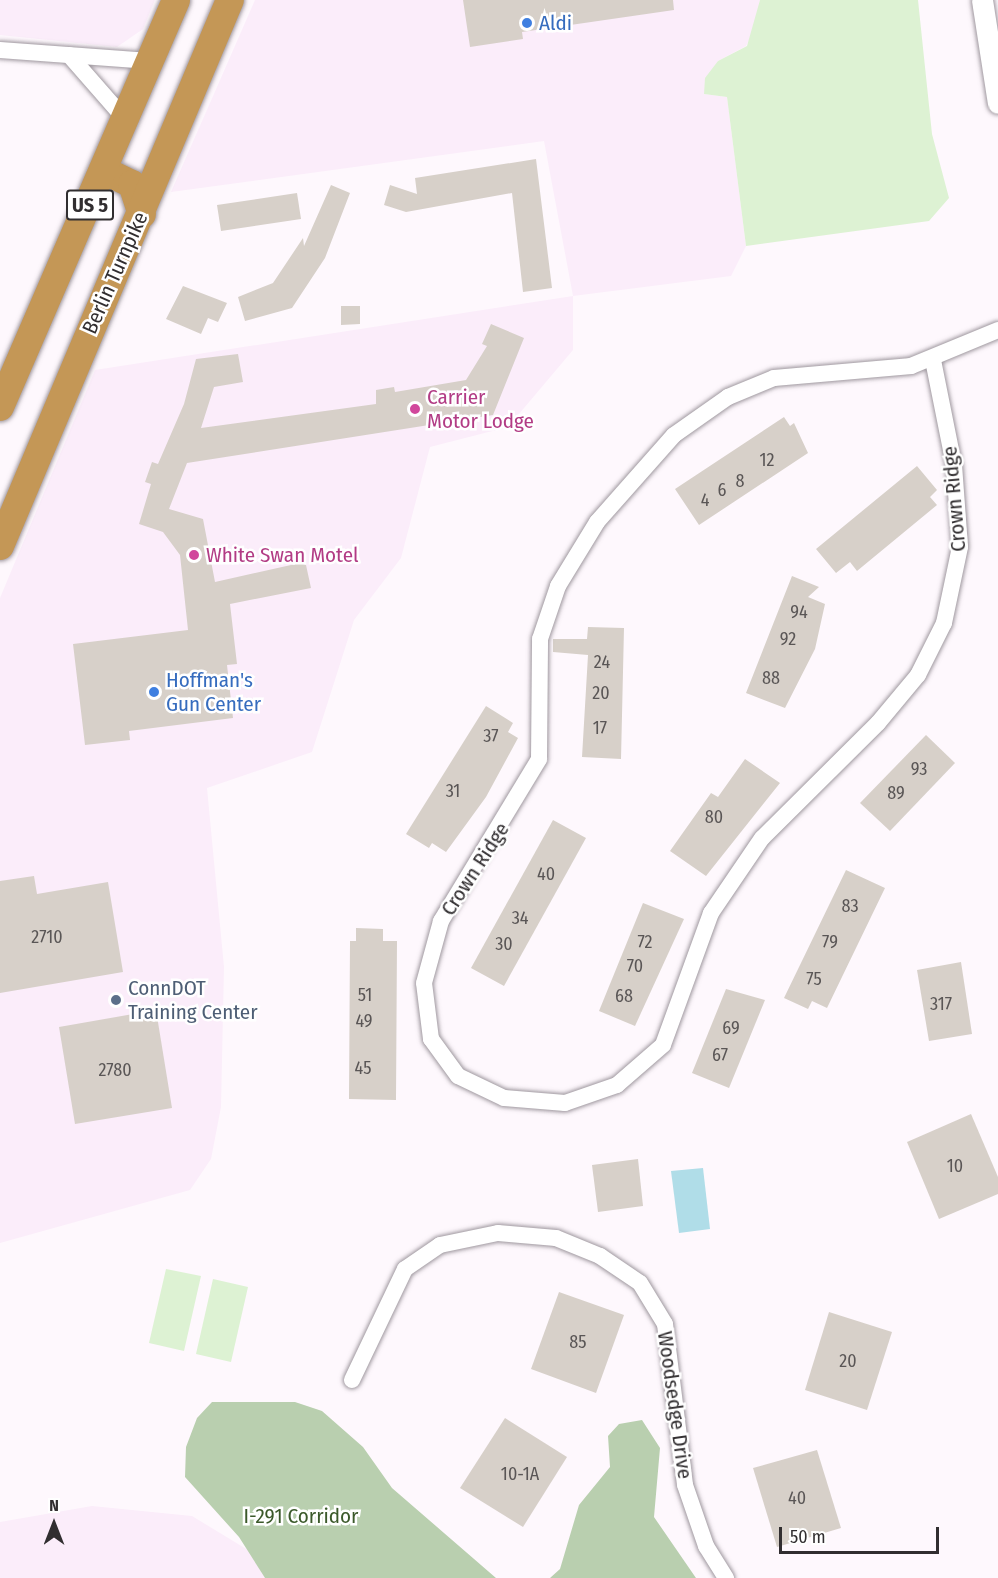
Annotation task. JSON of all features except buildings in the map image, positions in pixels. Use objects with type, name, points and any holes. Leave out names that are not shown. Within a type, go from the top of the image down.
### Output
[{"type":"highway","name":"US 5","points":[[0,407],[105,171],[176,0]]},
{"type":"highway","name":"Berlin Turnpike","points":[[0,546],[142,214],[230,0]]},
{"type":"highway","points":[[105,171],[132,184],[142,214]]},
{"type":"street","points":[[982,0],[998,103]]},
{"type":"street","points":[[0,50],[150,61]]},
{"type":"street","points":[[69,55],[126,120]]},
{"type":"street","name":"Crown Ridge","points":[[933,360],[954,465],[960,547],[944,623],[918,675],[878,723],[762,838],[711,914],[663,1045],[625,1078],[565,1103],[504,1098],[458,1076],[431,1039],[424,982],[441,921],[539,759],[540,639],[558,586],[597,522],[674,435],[728,397],[774,378],[933,360],[998,330]]},
{"type":"street","name":"Woodsedge Drive","points":[[352,1380],[405,1269],[440,1245],[498,1233],[556,1238],[600,1256],[639,1283],[665,1324],[685,1485],[706,1546],[726,1578]]},
{"type":"shaded area","points":[[0,0],[155,0],[143,29],[117,47],[0,35]]},
{"type":"shaded area","points":[[255,0],[760,0],[756,28],[746,46],[718,61],[704,94],[727,97],[746,246],[731,276],[573,296],[544,141],[171,192]]},
{"type":"shaded area","points":[[573,296],[573,350],[508,427],[430,447],[401,558],[354,620],[312,752],[207,788],[224,967],[221,1107],[211,1159],[190,1190],[0,1243],[0,598],[95,370]]},
{"type":"shaded area","points":[[92,1506],[192,1516],[248,1550],[265,1578],[0,1578],[0,1522]]},
{"type":"green space","points":[[760,0],[918,0],[932,134],[949,198],[929,221],[746,246],[727,97],[704,94],[705,78],[718,61],[747,46]]},
{"type":"green space","points":[[166,1269],[201,1276],[184,1351],[149,1343]]},
{"type":"green space","points":[[213,1279],[248,1287],[231,1362],[196,1354]]},
{"type":"green space","name":"I-291 Corridor","points":[[212,1402],[295,1402],[322,1411],[363,1447],[392,1488],[496,1578],[265,1578],[239,1537],[185,1477],[186,1447],[197,1418]]},
{"type":"green space","points":[[642,1420],[660,1448],[654,1517],[696,1578],[550,1578],[560,1569],[579,1505],[610,1467],[608,1436],[619,1424]]},
{"type":"water","points":[[703,1168],[710,1229],[679,1233],[671,1171]]},
{"type":"place","name":"Aldi","points":[[527,23]]},
{"type":"place","name":"Carrier Motor Lodge","points":[[415,409]]},
{"type":"place","name":"White Swan Motel","points":[[194,555]]},
{"type":"place","name":"Hoffman's Gun Center","points":[[154,692]]},
{"type":"place","name":"ConnDOT Training Center","points":[[116,1000]]}]
